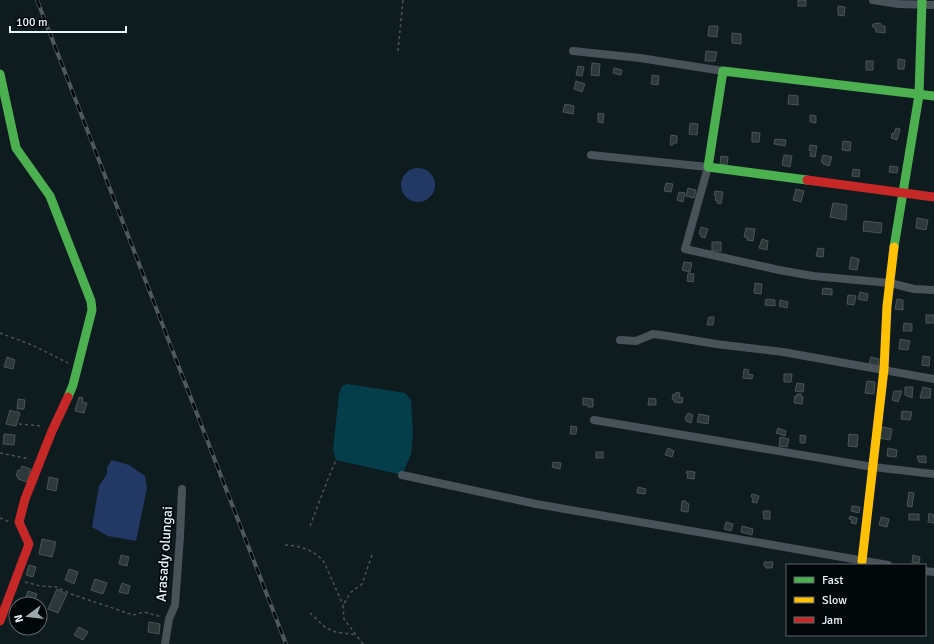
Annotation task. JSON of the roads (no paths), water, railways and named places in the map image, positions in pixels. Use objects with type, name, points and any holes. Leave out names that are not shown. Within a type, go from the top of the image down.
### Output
[{"type":"street","points":[[873,0],[898,4],[922,2],[934,5]]},
{"type":"street","points":[[862,561],[874,467],[884,369],[887,306],[902,192],[919,95],[922,2]]},
{"type":"street","points":[[573,51],[640,58],[723,71],[934,96]]},
{"type":"street","points":[[723,71],[708,167],[685,249],[813,276],[890,283],[934,290]]},
{"type":"street","points":[[0,74],[16,148],[50,196],[91,301],[92,310],[74,383],[52,430],[25,499],[19,522],[29,544],[16,579],[2,610],[0,621]]},
{"type":"street","points":[[591,155],[708,167],[934,197]]},
{"type":"street","points":[[620,340],[636,341],[653,334],[716,344],[783,352],[934,379]]},
{"type":"street","points":[[594,420],[874,467],[934,474]]},
{"type":"street","points":[[402,475],[536,504],[882,564]]},
{"type":"street","name":"Arasady olungai","points":[[164,644],[169,619],[175,606],[182,489]]},
{"type":"water","points":[[421,168],[430,173],[434,178],[434,192],[430,197],[425,201],[415,202],[411,201],[402,192],[401,182],[402,178],[411,169]]},
{"type":"water","points":[[112,460],[129,465],[145,476],[147,488],[136,541],[108,536],[92,527],[99,486],[107,474],[107,467]]},
{"type":"railway","points":[[37,0],[286,644]]}]
